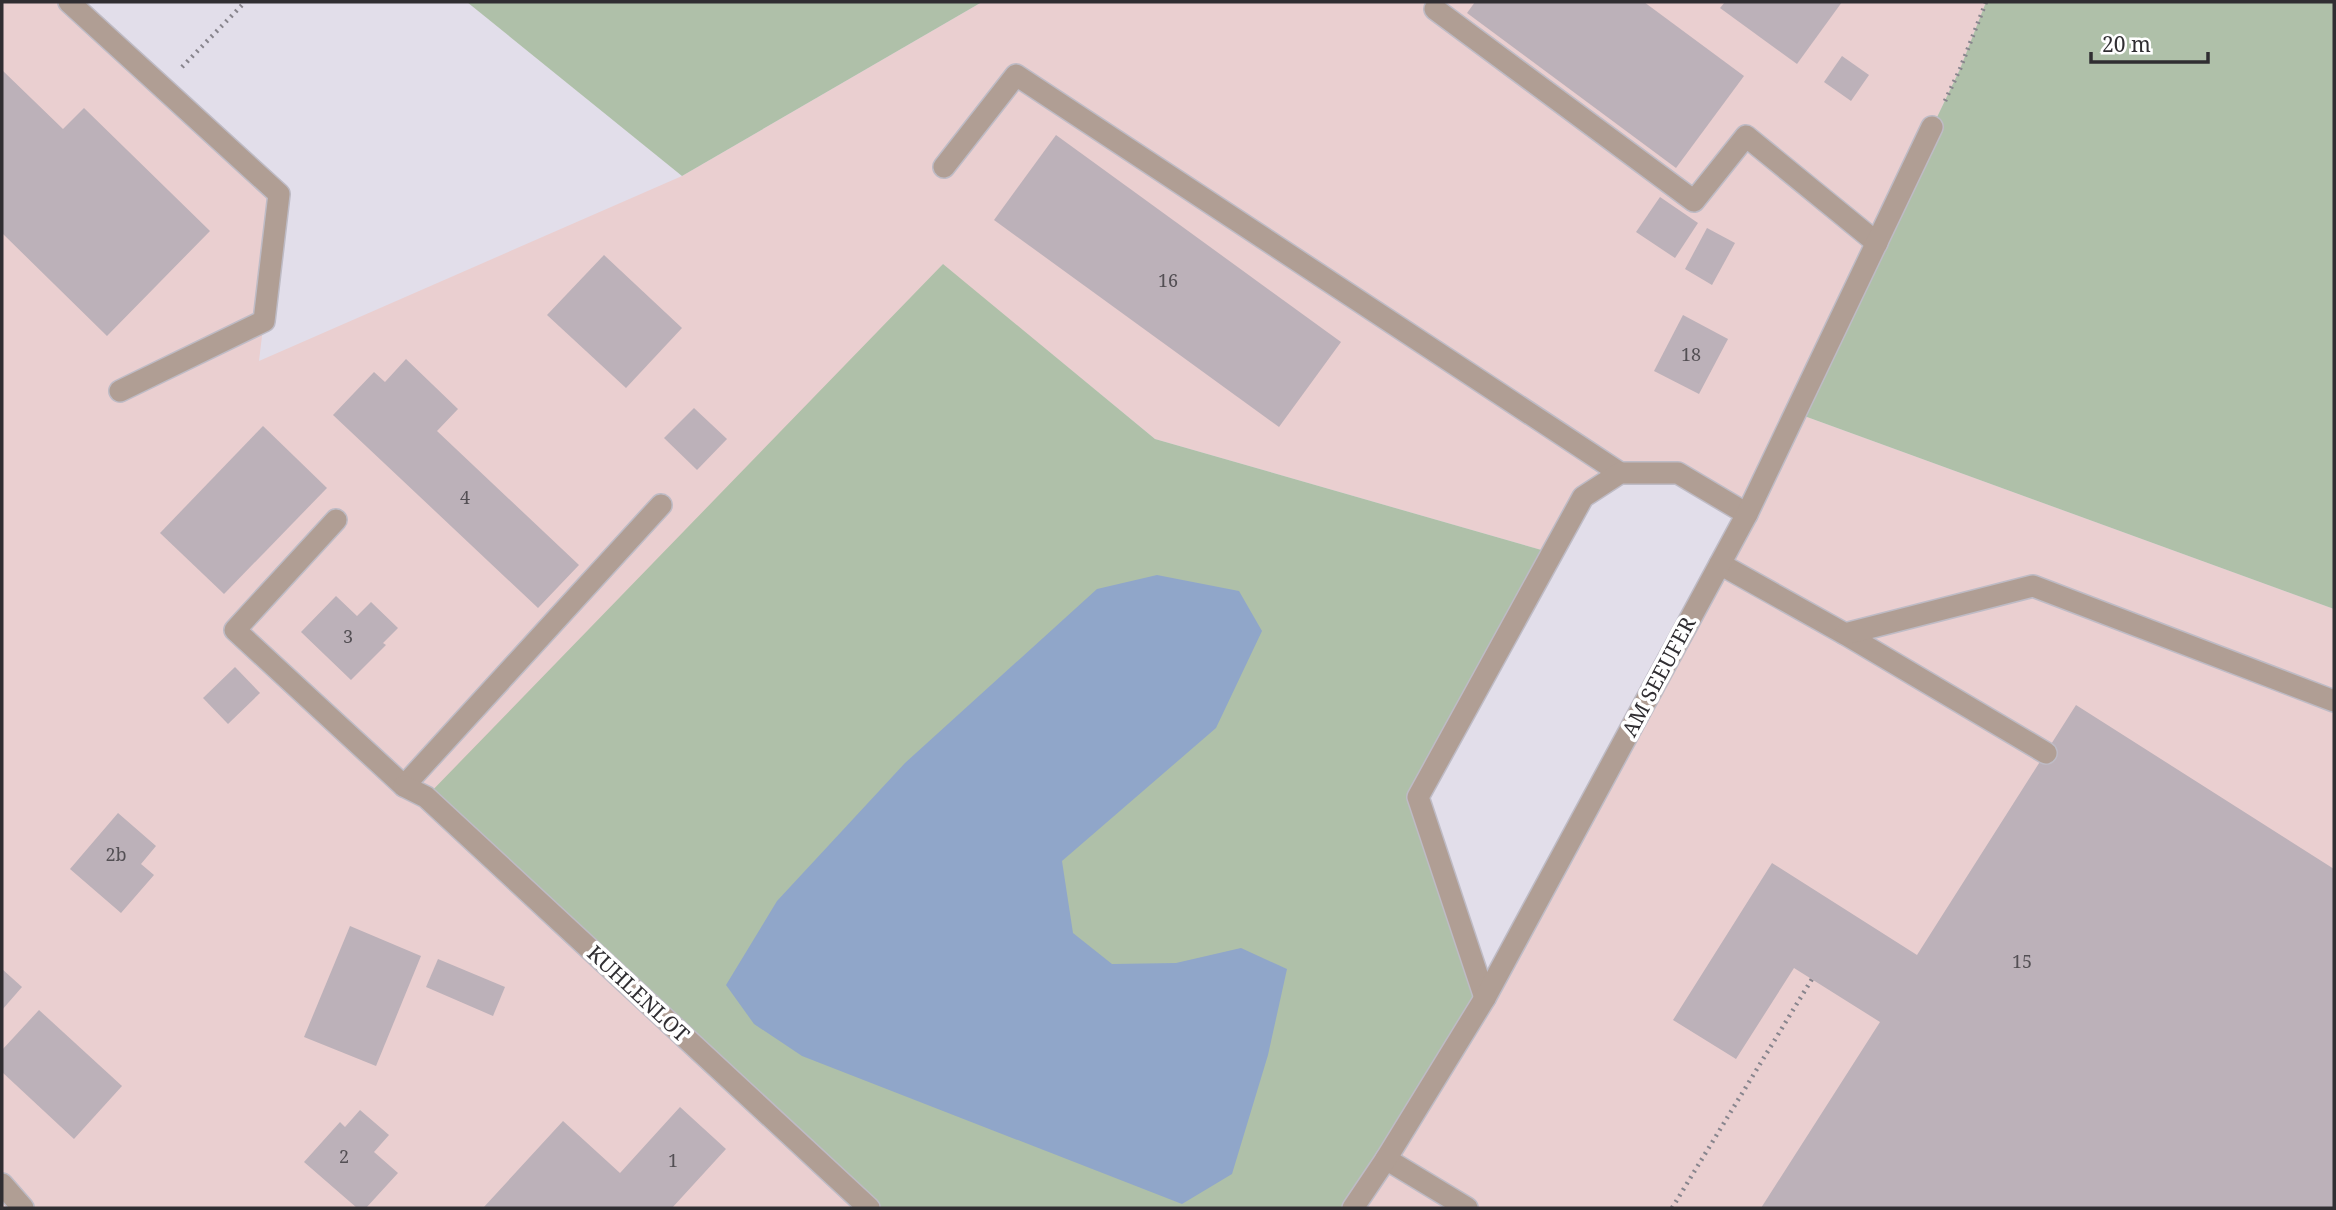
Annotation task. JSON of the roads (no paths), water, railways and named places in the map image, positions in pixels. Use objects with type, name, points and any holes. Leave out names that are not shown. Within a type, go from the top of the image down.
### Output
[{"type":"street","points":[[69,2],[279,194],[264,321],[120,391]]},
{"type":"street","points":[[1435,9],[1695,201],[1746,136],[1877,243]]},
{"type":"street","points":[[944,167],[1016,75],[1620,473]]},
{"type":"street","name":"AM SEEUFER","points":[[1353,1208],[1485,998],[1747,514],[1932,127]]},
{"type":"street","points":[[1485,998],[1418,797],[1583,497],[1620,473],[1678,473],[1747,514]]},
{"type":"street","points":[[404,786],[661,505]]},
{"type":"street","name":"KUHLENLOT","points":[[337,520],[235,630],[404,786],[426,797],[869,1208]]},
{"type":"street","points":[[1720,564],[1845,634],[2046,753]]},
{"type":"street","points":[[1845,634],[2033,586],[2334,701]]},
{"type":"street","points":[[1386,1159],[1467,1208]]},
{"type":"street","points":[[2,1184],[23,1208]]},
{"type":"water","points":[[1157,575],[1239,591],[1262,631],[1216,728],[1062,861],[1073,933],[1112,964],[1176,963],[1241,948],[1287,969],[1268,1055],[1232,1174],[1182,1204],[802,1056],[754,1024],[726,985],[777,901],[905,763],[1097,589]]}]
